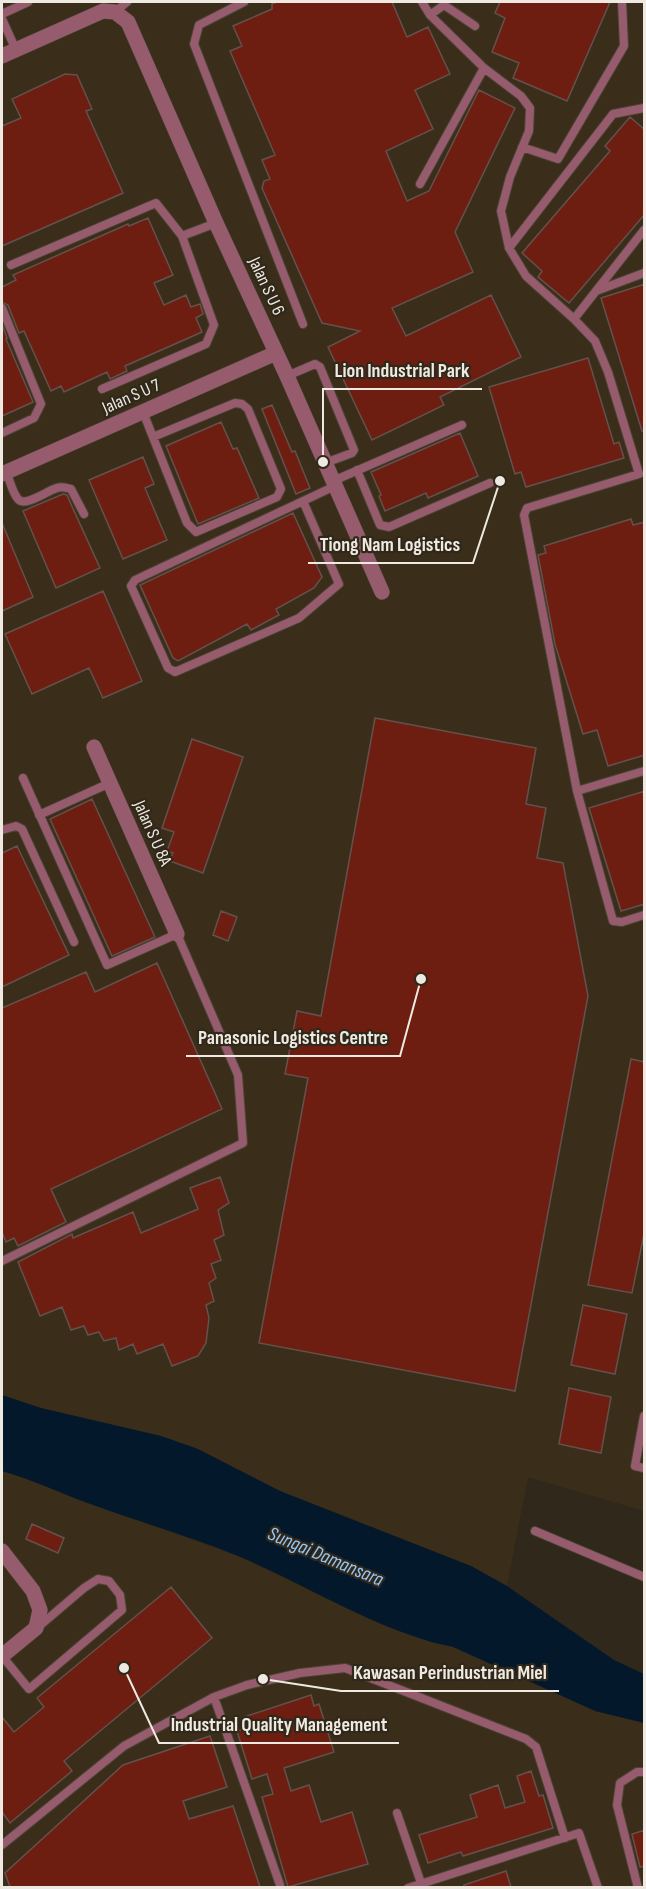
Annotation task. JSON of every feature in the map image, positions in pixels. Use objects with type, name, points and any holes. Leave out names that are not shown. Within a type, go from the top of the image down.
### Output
[{"type":"street","points":[[9,53],[109,12]]},
{"type":"street","name":"Jalan S U 6","points":[[109,12],[128,22],[382,592]]},
{"type":"street","name":"Jalan S U 7","points":[[4,473],[276,353]]},
{"type":"street","name":"Jalan S U 8A","points":[[94,747],[177,934]]},
{"type":"street","points":[[2,1551],[33,1591],[40,1610],[36,1628],[2,1656]]},
{"type":"lane","points":[[2,14],[28,2]]},
{"type":"lane","points":[[109,12],[127,2]]},
{"type":"lane","points":[[244,2],[199,25],[194,44],[303,324]]},
{"type":"lane","points":[[422,2],[430,15],[484,68],[521,96],[530,108],[530,131],[510,177],[501,211],[509,248],[526,276],[595,341],[608,372],[642,474],[527,508],[525,511],[577,791],[613,921],[622,922],[645,915]]},
{"type":"lane","points":[[558,159],[624,46],[622,2]]},
{"type":"lane","points":[[430,15],[444,5],[475,26]]},
{"type":"lane","points":[[2,19],[9,53]]},
{"type":"lane","points":[[420,184],[484,68]]},
{"type":"lane","points":[[509,248],[613,114],[645,108]]},
{"type":"lane","points":[[522,147],[558,159],[572,167]]},
{"type":"lane","points":[[11,265],[156,203],[182,236],[214,325],[206,344],[102,389]]},
{"type":"lane","points":[[182,236],[216,223]]},
{"type":"lane","points":[[574,319],[645,230]]},
{"type":"lane","points":[[595,292],[645,273]]},
{"type":"lane","points":[[2,308],[41,404],[34,418],[2,433]]},
{"type":"lane","points":[[287,376],[315,364],[320,367],[354,450],[352,453],[325,463]]},
{"type":"lane","points":[[143,412],[187,523],[196,532],[277,498],[281,489],[248,409],[243,404],[235,403],[153,437]]},
{"type":"lane","points":[[303,501],[339,584],[299,618],[175,672],[168,668],[132,586],[135,580],[303,501],[357,470],[462,425]]},
{"type":"lane","points":[[357,470],[380,525],[389,527],[489,483]]},
{"type":"lane","points":[[4,473],[18,500],[29,501],[58,487],[64,487],[71,489],[84,514]]},
{"type":"lane","points":[[577,791],[645,771]]},
{"type":"lane","points":[[2,1261],[243,1143],[238,1075],[177,934],[106,966],[23,778]]},
{"type":"lane","points":[[39,815],[110,783]]},
{"type":"lane","points":[[2,830],[16,826],[22,829],[74,942]]},
{"type":"lane","points":[[645,1416],[635,1466],[645,1468]]},
{"type":"lane","points":[[535,1531],[645,1577]]},
{"type":"lane","points":[[2,1656],[29,1689],[122,1610],[120,1595],[109,1581],[98,1579],[36,1628]]},
{"type":"lane","points":[[2,1845],[124,1746],[214,1697],[247,1685],[300,1673],[345,1668],[526,1739],[536,1747],[565,1838]]},
{"type":"lane","points":[[214,1697],[280,1885]]},
{"type":"lane","points":[[638,1887],[617,1804],[620,1784],[637,1772],[645,1772]]},
{"type":"lane","points":[[397,1813],[421,1883]]},
{"type":"lane","points":[[408,1887],[579,1833],[598,1887]]},
{"type":"shaded area","points":[[2,2],[644,2],[644,1511],[528,1477],[507,1586],[471,1566],[280,1491],[198,1449],[161,1436],[41,1408],[2,1395]]},
{"type":"shaded area","points":[[2,1471],[238,1556],[382,1624],[433,1643],[453,1646],[644,1723],[644,1887],[2,1887]]},
{"type":"water","name":"Sungai Damansara","points":[[2,1395],[41,1408],[161,1436],[198,1449],[280,1491],[471,1566],[507,1586],[614,1660],[644,1674],[644,1723],[595,1711],[453,1647],[425,1640],[370,1619],[221,1549],[2,1471]]},
{"type":"building","points":[[277,2],[392,2],[407,37],[428,27],[450,74],[415,90],[433,129],[386,151],[407,201],[429,191],[479,90],[515,108],[455,232],[473,272],[392,308],[406,336],[491,295],[521,357],[440,397],[444,405],[372,440],[328,347],[360,331],[322,323],[262,188],[264,181],[270,179],[262,160],[275,155],[230,51],[242,46],[233,26],[272,9],[272,4]]},
{"type":"building","points":[[500,2],[610,2],[567,101],[513,78],[519,63],[492,52],[505,18],[495,13]]},
{"type":"building","points":[[65,74],[77,75],[92,109],[86,111],[123,193],[2,246],[2,126],[21,118],[12,99]]},
{"type":"building","points":[[630,117],[645,130],[645,214],[569,303],[538,277],[542,271],[522,253],[610,151],[605,146]]},
{"type":"building","points":[[148,218],[173,275],[154,283],[164,305],[186,295],[191,307],[200,304],[203,314],[196,318],[202,332],[125,366],[127,371],[110,379],[107,372],[64,392],[61,386],[51,391],[24,331],[19,333],[8,305],[2,302],[2,287],[16,280],[13,275],[128,224],[129,226]]},
{"type":"building","points":[[645,284],[645,430],[642,431],[601,298]]},
{"type":"building","points":[[2,324],[6,339],[33,402],[2,416]]},
{"type":"building","points":[[588,358],[614,444],[619,442],[624,458],[526,487],[521,472],[515,474],[489,387]]},
{"type":"building","points":[[272,405],[310,488],[296,494],[262,409]]},
{"type":"building","points":[[221,422],[233,449],[237,448],[259,498],[198,524],[166,446]]},
{"type":"building","points":[[460,433],[478,476],[428,498],[426,493],[385,511],[371,472]]},
{"type":"building","points":[[143,457],[154,484],[145,488],[167,540],[123,559],[89,480]]},
{"type":"building","points":[[63,494],[67,495],[100,568],[56,588],[23,511]]},
{"type":"building","points":[[293,513],[322,577],[314,588],[276,609],[279,615],[251,630],[247,624],[178,661],[173,658],[140,585]]},
{"type":"building","points":[[631,519],[633,525],[645,522],[645,755],[608,766],[597,730],[583,734],[555,644],[538,555],[546,553],[544,546]]},
{"type":"building","points":[[2,523],[33,597],[2,611]]},
{"type":"building","points":[[103,591],[142,681],[103,698],[89,668],[32,694],[5,634]]},
{"type":"building","points":[[375,718],[536,748],[526,804],[546,808],[537,858],[563,863],[588,996],[515,1391],[259,1343],[308,1078],[285,1074],[297,1011],[321,1016]]},
{"type":"building","points":[[192,739],[243,757],[203,873],[170,861],[173,853],[167,851],[174,832],[162,828]]},
{"type":"building","points":[[645,791],[645,904],[621,911],[589,808]]},
{"type":"building","points":[[92,799],[155,937],[112,956],[50,819]]},
{"type":"building","points":[[17,846],[69,955],[2,987],[2,853]]},
{"type":"building","points":[[221,911],[237,917],[228,941],[213,935]]},
{"type":"building","points":[[157,963],[222,1109],[51,1189],[66,1222],[18,1246],[14,1238],[6,1242],[2,1232],[2,1008],[86,972],[95,992]]},
{"type":"building","points":[[631,1059],[645,1062],[645,1229],[632,1293],[588,1285]]},
{"type":"building","points":[[220,1177],[229,1203],[218,1210],[224,1235],[214,1240],[221,1260],[211,1264],[216,1278],[209,1283],[214,1301],[206,1305],[209,1318],[206,1343],[198,1356],[172,1366],[163,1344],[137,1354],[133,1344],[119,1350],[116,1338],[104,1341],[99,1332],[88,1335],[84,1326],[71,1330],[62,1307],[40,1316],[18,1262],[72,1234],[73,1238],[133,1212],[141,1233],[198,1209],[190,1188]]},
{"type":"building","points":[[583,1305],[627,1314],[615,1374],[571,1365]]},
{"type":"building","points":[[569,1388],[611,1397],[601,1453],[559,1444]]},
{"type":"building","points":[[32,1524],[64,1538],[58,1553],[26,1539]]},
{"type":"building","points":[[171,1587],[212,1638],[64,1761],[72,1771],[10,1823],[2,1812],[2,1717],[14,1732],[44,1707],[37,1698]]},
{"type":"building","points":[[311,1695],[314,1706],[319,1704],[334,1752],[284,1768],[291,1791],[309,1785],[321,1822],[352,1812],[368,1864],[288,1887],[262,1797],[273,1794],[267,1774],[252,1779],[237,1731],[247,1728],[244,1717]]},
{"type":"building","points":[[210,1736],[227,1787],[183,1801],[189,1819],[233,1806],[260,1887],[10,1887],[5,1873],[123,1765]]},
{"type":"building","points":[[531,1771],[539,1796],[543,1795],[553,1828],[463,1856],[461,1852],[428,1863],[419,1835],[477,1817],[470,1795],[498,1785],[505,1808],[525,1802],[517,1776]]},
{"type":"building","points":[[645,1830],[645,1866],[640,1867],[632,1834]]},
{"type":"building","points":[[506,1871],[511,1887],[464,1887],[464,1885]]},
{"type":"place","name":"Lion Industrial Park","points":[[323,462]]},
{"type":"place","name":"Tiong Nam Logistics","points":[[500,481]]},
{"type":"place","name":"Panasonic Logistics Centre","points":[[421,979]]},
{"type":"place","name":"Industrial Quality Management","points":[[124,1668]]},
{"type":"place","name":"Kawasan Perindustrian Miel","points":[[263,1679]]}]
